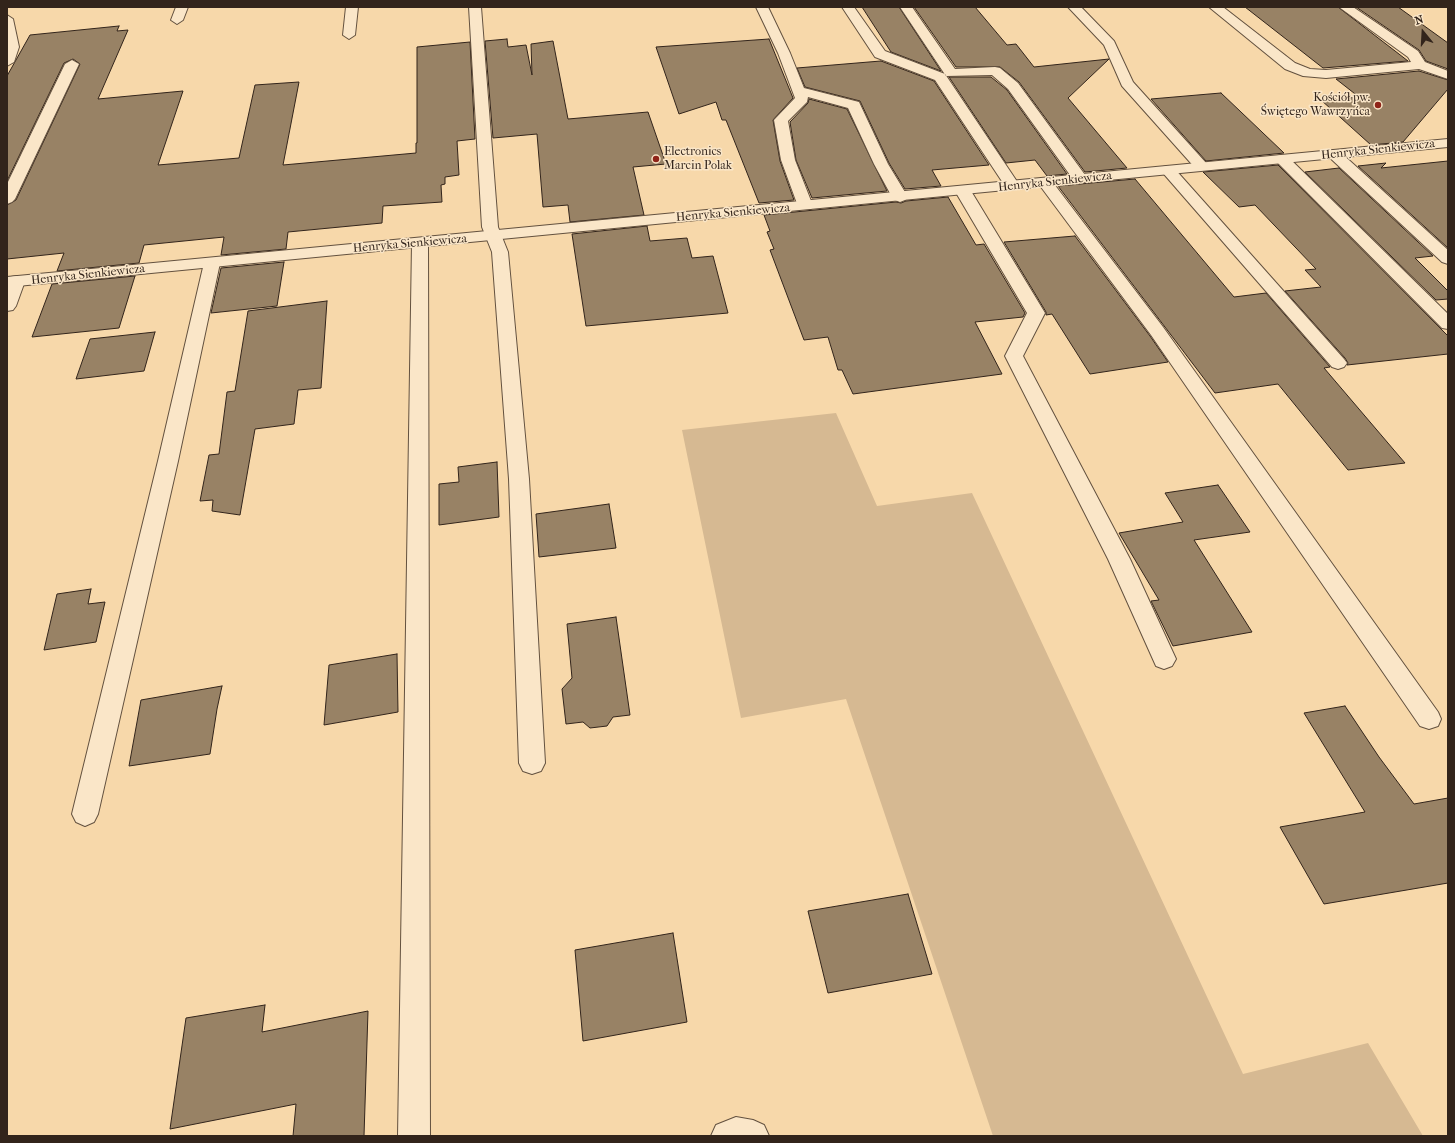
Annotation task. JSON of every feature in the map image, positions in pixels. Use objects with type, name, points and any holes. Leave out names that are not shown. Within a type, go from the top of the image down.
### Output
[{"type":"street","points":[[177,20],[182,7]]},
{"type":"street","points":[[349,35],[352,7]]},
{"type":"street","points":[[475,7],[490,226],[500,252],[519,479],[532,763]]},
{"type":"street","points":[[762,7],[802,99],[781,120],[788,160],[805,206]]},
{"type":"street","points":[[848,7],[880,54],[940,77],[1012,186]]},
{"type":"street","points":[[906,7],[951,73],[995,71],[1013,86],[1080,179]]},
{"type":"street","points":[[1074,7],[1110,44],[1127,83],[1202,167]]},
{"type":"street","points":[[1215,7],[1290,66],[1308,73],[1326,74],[1420,65],[1448,75]]},
{"type":"street","points":[[1346,7],[1413,54],[1420,65]]},
{"type":"street","points":[[7,19],[13,47],[7,62]]},
{"type":"street","points":[[7,199],[33,148],[72,64]]},
{"type":"street","points":[[798,90],[854,105],[881,164],[900,197]]},
{"type":"street","name":"Henryka Sienkiewicza","points":[[7,306],[12,282],[1448,143]]},
{"type":"street","points":[[1334,154],[1448,259]]},
{"type":"street","points":[[1282,159],[1448,324]]},
{"type":"street","points":[[1168,170],[1338,363]]},
{"type":"street","points":[[1046,182],[1157,331],[1429,719]]},
{"type":"street","points":[[963,191],[1036,313],[1014,356],[1119,559],[1164,659]]},
{"type":"street","points":[[414,1136],[420,243]]},
{"type":"street","points":[[85,814],[168,461],[212,262]]},
{"type":"street","points":[[727,1136],[736,1133],[753,1136]]},
{"type":"shaded area","points":[[836,413],[877,506],[972,493],[1243,1074],[1368,1043],[1423,1136],[993,1136],[846,699],[741,718],[682,430]]},
{"type":"building","points":[[862,7],[899,7],[941,71],[891,52]]},
{"type":"building","points":[[914,7],[975,7],[1007,45],[1016,44],[1034,67],[1109,59],[1068,98],[1127,168],[1085,172],[1019,82],[1000,67],[956,67]]},
{"type":"building","name":"Kościół pw. Świętego Wawrzyńca","points":[[1245,7],[1338,7],[1408,61],[1323,68]]},
{"type":"building","points":[[1356,7],[1398,7],[1448,43],[1448,69],[1426,61],[1419,50]]},
{"type":"building","points":[[119,26],[117,31],[128,30],[98,99],[183,91],[158,165],[239,158],[255,85],[299,82],[283,165],[416,153],[417,47],[470,42],[475,139],[457,141],[459,175],[445,177],[445,184],[441,185],[442,202],[383,206],[382,223],[288,232],[286,249],[221,255],[224,237],[144,245],[139,263],[57,271],[64,253],[7,259],[7,205],[16,200],[80,64],[73,59],[64,63],[7,181],[7,76],[30,35]]},
{"type":"building","points":[[507,39],[508,47],[526,45],[532,75],[531,44],[553,41],[568,119],[648,112],[666,164],[633,167],[644,215],[570,222],[568,205],[543,207],[537,134],[493,138],[485,41]]},
{"type":"building","points":[[769,39],[793,98],[773,120],[780,161],[794,200],[759,203],[726,120],[722,120],[716,102],[679,114],[656,47]]},
{"type":"building","points":[[881,61],[934,81],[989,165],[932,170],[941,186],[905,189],[889,163],[860,101],[805,87],[797,68]]},
{"type":"building","points":[[1419,71],[1448,80],[1448,89],[1403,142],[1371,145],[1321,100],[1359,97],[1336,79]]},
{"type":"building","points":[[949,77],[991,77],[1007,90],[1067,174],[1047,176],[1035,160],[1006,163]]},
{"type":"building","points":[[1221,93],[1284,153],[1206,161],[1151,99]]},
{"type":"building","points":[[809,99],[847,109],[887,191],[812,198],[796,160],[790,122],[808,103]]},
{"type":"building","points":[[1448,161],[1448,248],[1358,166],[1386,163],[1381,168]]},
{"type":"building","points":[[1278,165],[1448,336],[1448,354],[1347,365],[1348,363],[1345,358],[1285,291],[1321,287],[1305,270],[1316,269],[1255,205],[1239,207],[1203,172]]},
{"type":"building","points":[[1339,168],[1433,256],[1415,258],[1448,291],[1448,299],[1436,300],[1305,172]]},
{"type":"building","points":[[1135,179],[1234,297],[1266,293],[1330,367],[1324,368],[1405,463],[1348,470],[1278,384],[1215,393],[1058,186]]},
{"type":"building","points":[[948,197],[976,245],[984,244],[1025,313],[1023,317],[975,322],[1002,374],[853,394],[842,370],[838,370],[828,337],[804,340],[770,250],[774,249],[767,232],[770,231],[764,215],[896,202],[901,203],[906,201]]},
{"type":"building","points":[[647,226],[650,241],[687,238],[692,258],[713,256],[728,313],[586,326],[572,234]]},
{"type":"building","points":[[1075,236],[1168,362],[1090,374],[1052,314],[1046,315],[1046,312],[1004,242]]},
{"type":"building","points":[[284,262],[277,306],[211,313],[221,268]]},
{"type":"building","points":[[135,276],[119,328],[32,337],[52,284]]},
{"type":"building","points":[[327,301],[321,388],[298,390],[294,424],[255,429],[240,515],[212,511],[213,500],[200,501],[209,455],[219,454],[227,392],[235,391],[248,311]]},
{"type":"building","points":[[155,332],[144,371],[76,379],[90,339]]},
{"type":"building","points":[[497,462],[499,517],[439,525],[439,484],[459,482],[458,467]]},
{"type":"building","points":[[1218,485],[1250,532],[1194,540],[1252,632],[1173,646],[1151,601],[1159,600],[1119,533],[1183,522],[1165,493]]},
{"type":"building","points":[[609,504],[616,548],[539,557],[536,514]]},
{"type":"building","points":[[91,589],[88,604],[105,602],[96,642],[44,650],[57,594]]},
{"type":"building","points":[[616,617],[630,715],[613,717],[607,726],[590,728],[583,722],[566,724],[562,689],[572,678],[567,624]]},
{"type":"building","points":[[397,654],[398,712],[324,725],[329,665]]},
{"type":"building","points":[[222,686],[210,754],[129,766],[141,700]]},
{"type":"building","points":[[1345,706],[1379,757],[1414,804],[1448,798],[1448,883],[1324,904],[1280,827],[1365,812],[1304,713]]},
{"type":"building","points":[[908,894],[932,974],[828,993],[808,911]]},
{"type":"building","points":[[673,933],[687,1022],[583,1041],[575,950]]},
{"type":"building","points":[[265,1005],[262,1032],[368,1011],[364,1136],[293,1136],[296,1104],[170,1129],[186,1018]]},
{"type":"place","name":"Kościół pw. Świętego Wawrzyńca","points":[[1378,105]]},
{"type":"place","name":"Electronics Marcin Polak","points":[[656,159]]}]
